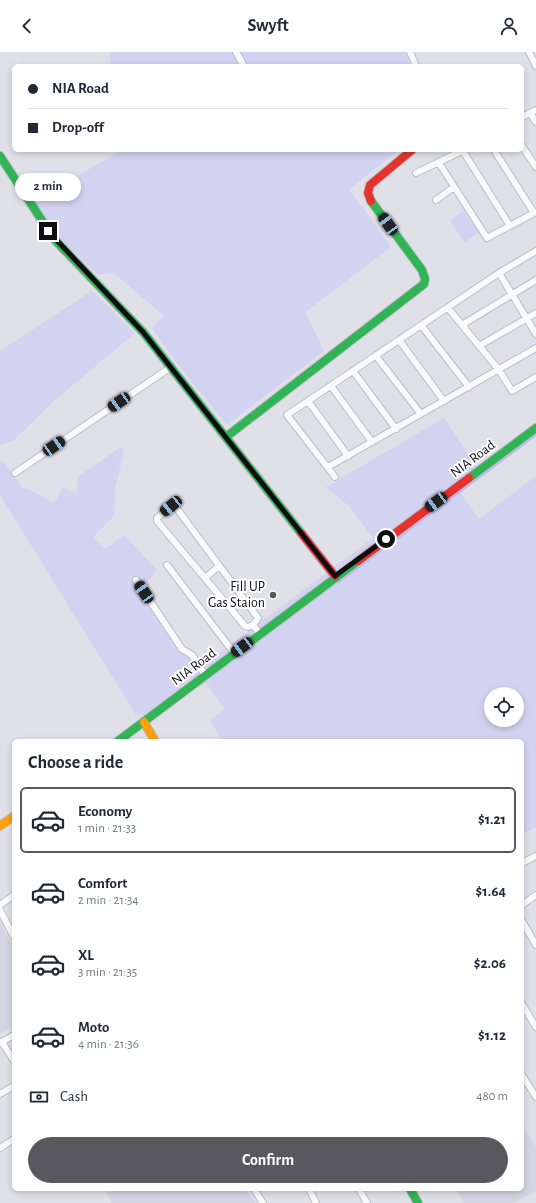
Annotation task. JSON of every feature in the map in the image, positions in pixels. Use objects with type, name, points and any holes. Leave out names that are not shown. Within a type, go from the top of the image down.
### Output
[{"type":"street","points":[[236,52],[243,64]]},
{"type":"street","points":[[410,52],[415,64]]},
{"type":"street","points":[[529,52],[536,66]]},
{"type":"street","points":[[524,116],[536,110]]},
{"type":"street","points":[[530,113],[536,122]]},
{"type":"street","points":[[524,149],[536,167]]},
{"type":"street","points":[[226,437],[424,284],[425,279],[422,270],[371,201],[368,193],[370,185],[410,152]]},
{"type":"street","points":[[416,173],[460,152]]},
{"type":"street","points":[[465,152],[510,226]]},
{"type":"street","points":[[439,163],[487,238],[535,213],[495,152]]},
{"type":"street","points":[[0,156],[54,239],[143,332],[335,576]]},
{"type":"street","points":[[436,200],[454,187]]},
{"type":"street","points":[[335,477],[287,416],[499,273],[535,254]]},
{"type":"street","points":[[499,273],[536,334]]},
{"type":"street","points":[[462,325],[536,280]]},
{"type":"street","points":[[448,308],[499,370],[512,391],[536,377]]},
{"type":"street","points":[[479,346],[536,313]]},
{"type":"street","points":[[421,325],[469,387]]},
{"type":"street","points":[[399,340],[444,401]]},
{"type":"street","points":[[328,468],[536,348]]},
{"type":"street","points":[[376,356],[421,414]]},
{"type":"street","points":[[16,473],[171,367]]},
{"type":"street","points":[[353,371],[396,429]]},
{"type":"street","points":[[331,386],[372,442]]},
{"type":"street","points":[[308,401],[348,456]]},
{"type":"street","name":"NIA Road","points":[[121,739],[335,576],[536,428]]},
{"type":"street","points":[[171,506],[175,506],[258,620],[253,625],[248,627],[245,626],[206,577],[156,519],[171,506]]},
{"type":"street","points":[[167,565],[234,653]]},
{"type":"street","points":[[206,577],[219,566]]},
{"type":"street","points":[[136,580],[182,649],[192,655],[205,675]]},
{"type":"street","points":[[253,625],[260,634]]},
{"type":"street","points":[[144,722],[154,739]]},
{"type":"street","points":[[0,826],[12,817]]},
{"type":"street","points":[[524,862],[536,856]]},
{"type":"street","points":[[524,904],[536,895]]},
{"type":"street","points":[[0,905],[12,896]]},
{"type":"street","points":[[0,910],[12,932]]},
{"type":"street","points":[[524,924],[536,943]]},
{"type":"street","points":[[524,1007],[536,1027]]},
{"type":"street","points":[[12,1036],[1,1042],[12,1058]]},
{"type":"street","points":[[524,1078],[536,1097]]},
{"type":"street","points":[[0,1094],[12,1087]]},
{"type":"street","points":[[0,1148],[12,1140]]},
{"type":"street","points":[[255,1191],[263,1203]]},
{"type":"street","points":[[310,1191],[316,1203]]},
{"type":"street","points":[[360,1191],[367,1203]]},
{"type":"street","points":[[411,1191],[418,1203]]},
{"type":"shaded area","points":[[109,52],[405,52],[409,64],[111,64]]},
{"type":"shaded area","points":[[119,152],[396,152],[349,189],[391,247],[305,312],[324,351],[227,425],[175,361],[152,328],[164,316],[114,273],[98,275],[46,225],[35,201]]},
{"type":"shaded area","points":[[463,211],[479,232],[465,242],[450,221]]},
{"type":"shaded area","points":[[92,291],[135,333],[54,401],[14,440],[0,445],[0,351]]},
{"type":"shaded area","points":[[444,418],[476,466],[454,484],[479,519],[536,476],[536,827],[524,834],[524,739],[221,739],[210,720],[225,709],[199,674],[145,715],[136,715],[0,495],[0,460],[5,463],[22,488],[29,489],[54,503],[63,488],[76,493],[79,476],[121,447],[124,452],[115,489],[114,516],[93,537],[105,549],[124,535],[157,570],[142,588],[198,669],[373,538],[349,506],[326,487]]},
{"type":"shaded area","points":[[0,923],[12,944],[12,1027],[0,1034]]},
{"type":"shaded area","points":[[524,1127],[536,1147],[536,1192],[513,1203],[464,1203],[457,1191],[524,1191]]},
{"type":"shaded area","points":[[105,1191],[247,1191],[255,1203],[110,1203],[112,1201]]},
{"type":"waterway","points":[[339,582],[536,435]]},
{"type":"traffic: fast","points":[[0,156],[54,239],[143,332],[301,533]]},
{"type":"traffic: fast","points":[[226,437],[424,284],[425,279],[422,270],[371,201]]},
{"type":"traffic: fast","points":[[469,478],[536,428]]},
{"type":"traffic: fast","points":[[121,739],[358,561]]},
{"type":"traffic: fast","points":[[411,1191],[418,1203]]},
{"type":"traffic: slow","points":[[144,722],[154,739]]},
{"type":"traffic: slow","points":[[0,826],[12,817]]},
{"type":"traffic: jam","points":[[371,201],[368,193],[370,185],[410,152]]},
{"type":"traffic: jam","points":[[358,561],[469,478]]},
{"type":"traffic: jam","points":[[301,533],[335,576]]},
{"type":"place","name":"Fill UP Gas Staion","points":[[273,595]]},
{"type":"route","points":[[48,231],[143,332],[335,576],[386,539]]}]
